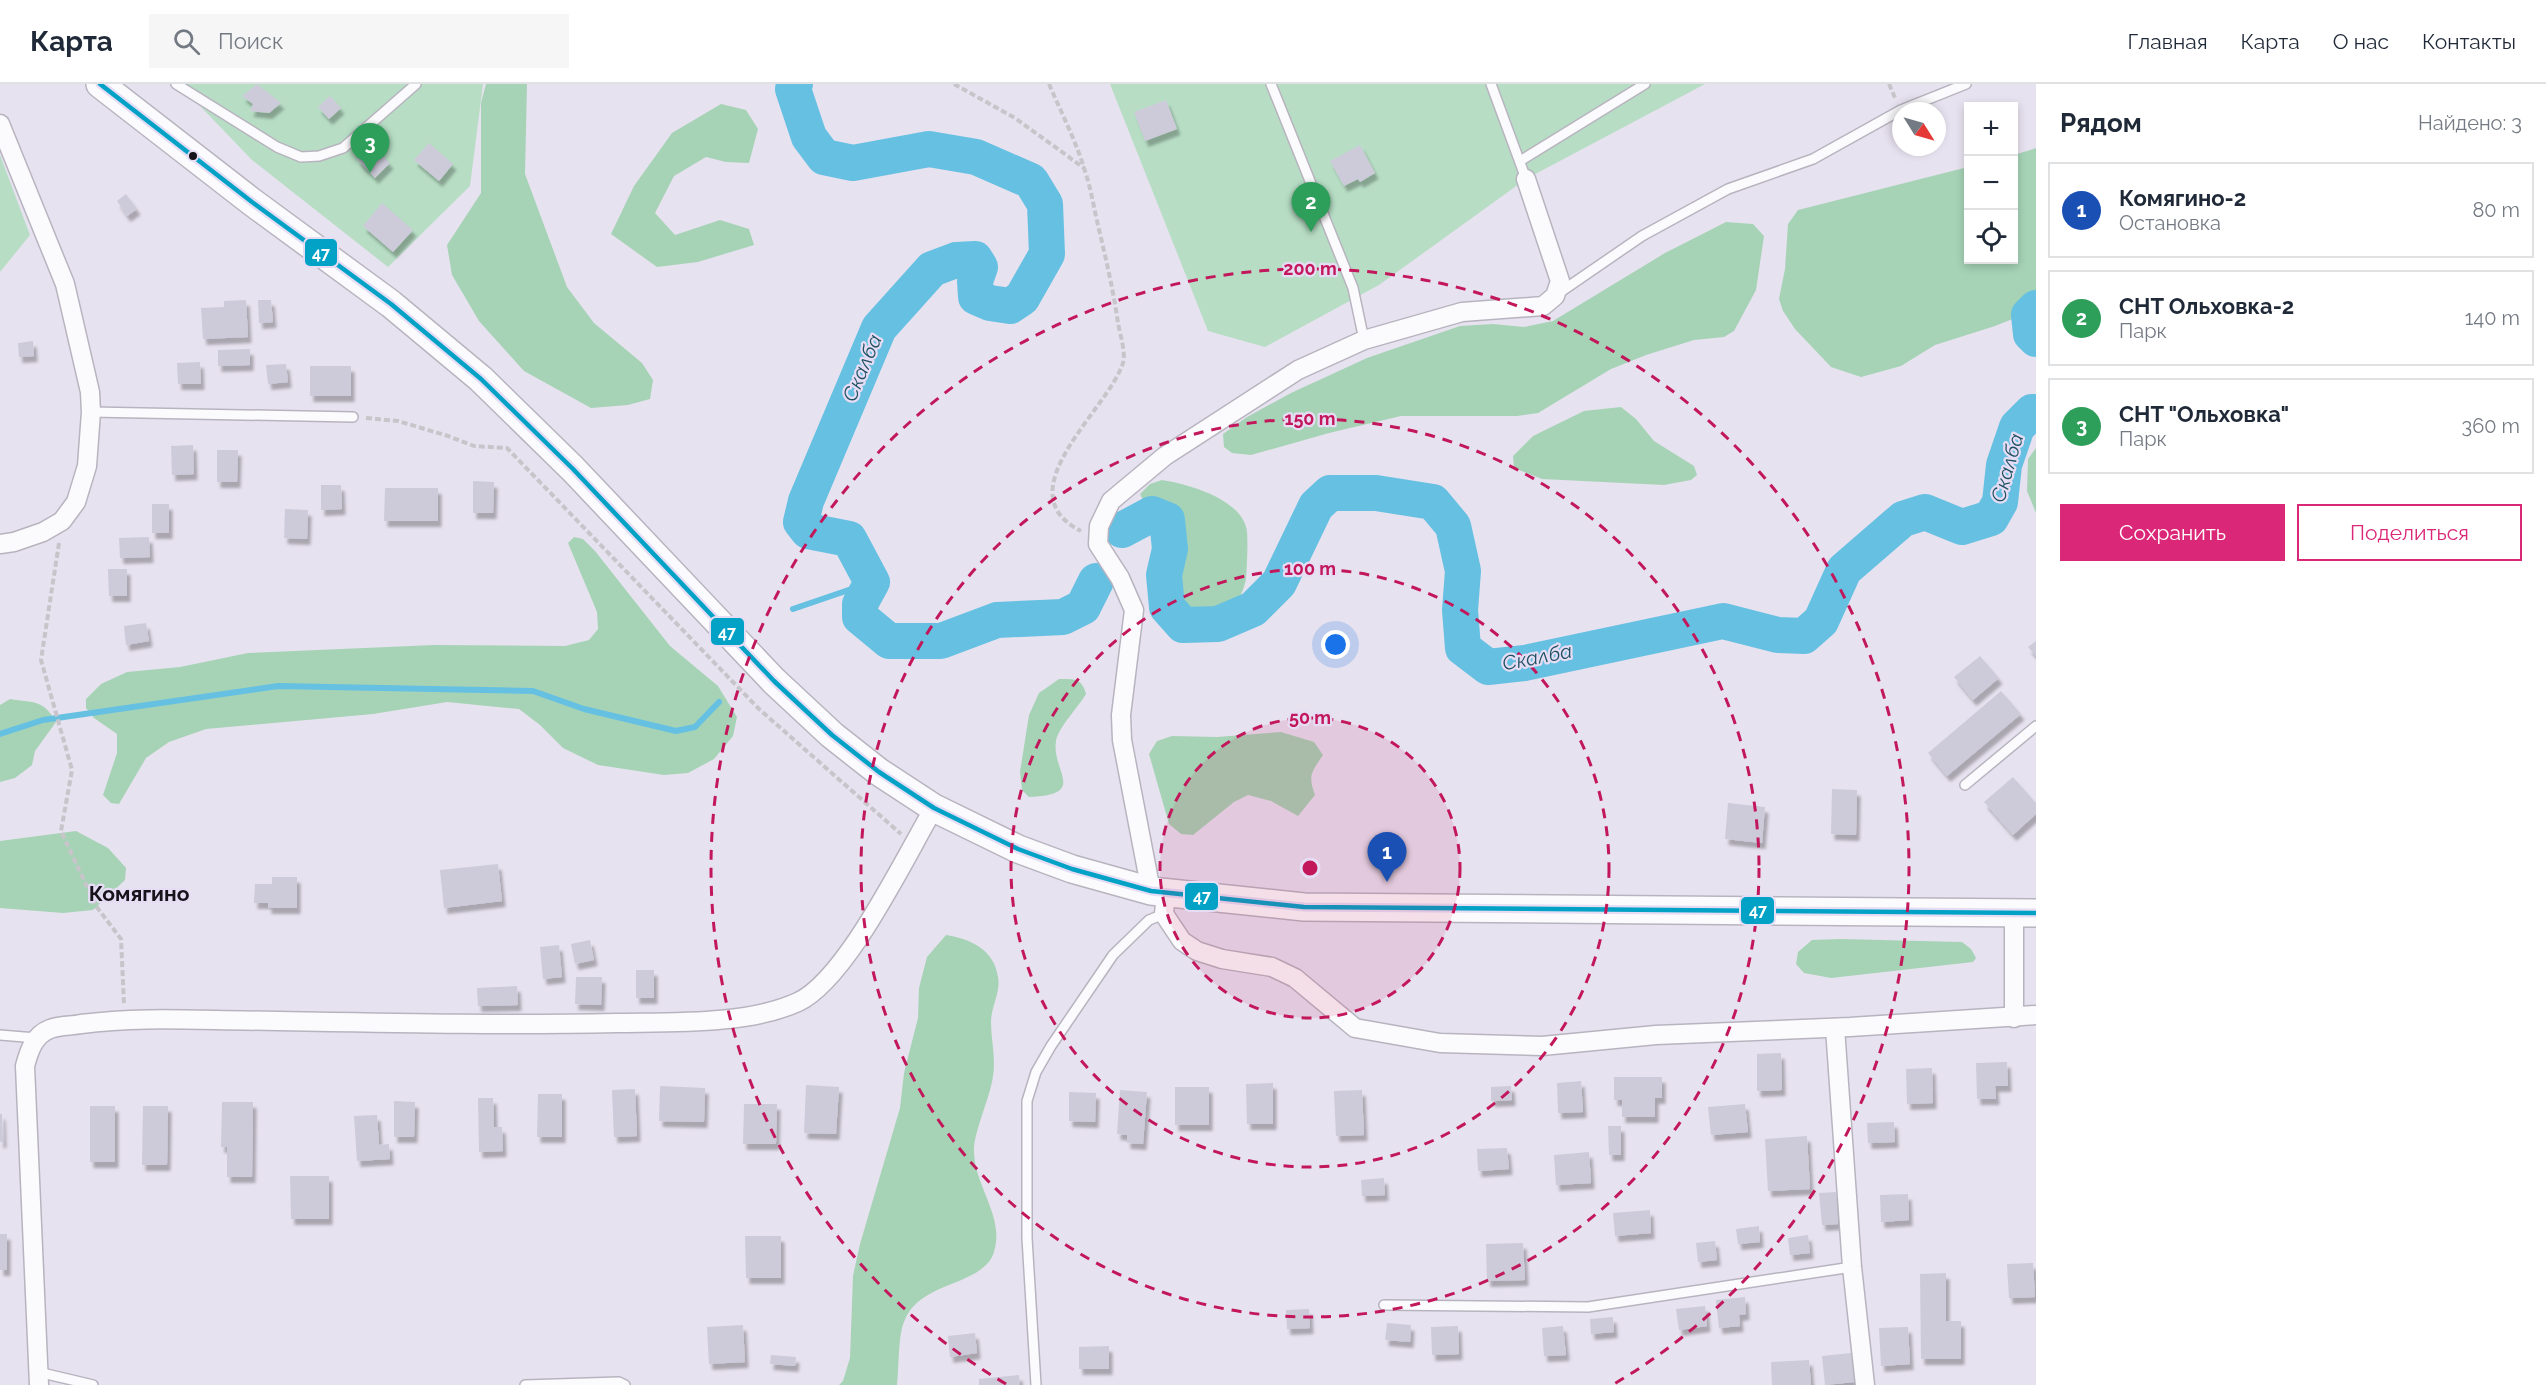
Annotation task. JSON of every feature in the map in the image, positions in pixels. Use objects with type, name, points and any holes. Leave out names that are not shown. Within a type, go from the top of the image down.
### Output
[{"type":"street","points":[[100,84],[252,202],[391,304],[481,379],[573,469],[774,681],[832,735],[879,772],[934,808],[1018,849],[1072,870],[1160,899],[1304,907],[2025,913],[2014,1018]]},
{"type":"street","points":[[0,124],[65,284],[90,392],[91,412],[87,466],[76,502],[62,521],[43,532],[14,542],[0,544]]},
{"type":"street","points":[[1526,179],[1560,281],[1555,296],[1543,306],[1462,312],[1364,340],[1298,370],[1166,456],[1112,501],[1099,526],[1098,544],[1120,578],[1134,610],[1121,715],[1122,740],[1160,899],[1182,941],[1197,951],[1222,959],[1272,967],[1295,978],[1355,1028],[1440,1043],[1542,1046],[1656,1035],[1835,1028],[2036,1016]]},
{"type":"street","points":[[38,1378],[25,1066],[36,1038],[50,1029],[124,1019],[537,1025],[694,1022],[779,1009],[800,1001],[824,981],[845,957],[877,910],[934,808]]},
{"type":"street","points":[[1835,1028],[1852,1267],[1865,1385]]},
{"type":"lane","points":[[176,84],[277,147],[301,157],[319,156],[343,148],[416,84]]},
{"type":"lane","points":[[1271,84],[1353,288],[1364,340]]},
{"type":"lane","points":[[1491,84],[1526,179]]},
{"type":"lane","points":[[1520,161],[1645,84]]},
{"type":"lane","points":[[1555,296],[1642,236],[1728,189],[1813,159],[1901,110],[1966,84]]},
{"type":"lane","points":[[91,412],[353,417]]},
{"type":"lane","points":[[1965,784],[2036,726]]},
{"type":"lane","points":[[1036,1385],[1027,1238],[1027,1101],[1036,1072],[1051,1046],[1113,956],[1149,920],[1160,899]]},
{"type":"lane","points":[[0,1035],[36,1038]]},
{"type":"lane","points":[[1383,1305],[1588,1307],[1852,1267]]},
{"type":"lane","points":[[38,1378],[93,1385]]},
{"type":"lane","points":[[525,1385],[619,1382],[624,1385]]},
{"type":"path","points":[[954,84],[1015,118],[1084,168]]},
{"type":"path","points":[[1049,84],[1084,168],[1113,292],[1124,362],[1095,411],[1058,464],[1054,478],[1052,501],[1059,514],[1071,526],[1086,533],[1098,544]]},
{"type":"path","points":[[353,417],[398,421],[474,446],[507,448],[759,709],[913,844]]},
{"type":"path","points":[[62,521],[41,660],[72,770],[61,831],[96,906],[121,939],[124,1019]]},
{"type":"green space","points":[[179,84],[483,84],[470,186],[388,267],[252,160]]},
{"type":"green space","points":[[486,84],[527,84],[525,174],[567,287],[594,323],[642,363],[653,380],[650,399],[628,405],[591,408],[524,371],[479,321],[452,275],[447,245],[481,193],[481,103]]},
{"type":"green space","points":[[1110,84],[1705,84],[1526,179],[1379,285],[1265,347],[1208,331]]},
{"type":"green space","points":[[721,104],[746,110],[758,129],[749,163],[726,162],[706,157],[674,176],[655,213],[675,235],[720,220],[749,229],[754,245],[698,262],[657,267],[611,234],[634,186],[672,133]]},
{"type":"green space","points":[[2036,148],[2036,292],[2015,318],[1935,345],[1901,366],[1861,377],[1831,367],[1795,329],[1783,311],[1779,299],[1785,269],[1788,224],[1798,210],[1964,168],[1964,264],[2018,264],[2018,154]]},
{"type":"green space","points":[[0,155],[30,235],[0,272]]},
{"type":"green space","points":[[1726,222],[1753,224],[1764,236],[1756,290],[1734,331],[1724,337],[1694,340],[1611,369],[1538,413],[1517,416],[1401,416],[1251,455],[1232,453],[1224,447],[1223,434],[1247,417],[1291,393],[1367,358],[1460,326],[1493,324],[1524,327],[1553,321],[1665,253]]},
{"type":"green space","points":[[1621,407],[1636,419],[1654,441],[1694,466],[1697,475],[1691,480],[1664,485],[1542,479],[1514,468],[1513,456],[1533,436],[1584,411]]},
{"type":"green space","points":[[2036,448],[2036,513],[2027,491],[2028,459]]},
{"type":"green space","points":[[1162,480],[1186,485],[1213,496],[1236,511],[1244,521],[1247,532],[1245,581],[1239,598],[1229,608],[1206,611],[1191,606],[1182,597],[1178,570],[1180,525],[1172,511],[1145,504],[1140,494],[1150,484]]},
{"type":"green space","points":[[574,537],[583,539],[595,551],[670,646],[718,686],[737,717],[733,736],[714,759],[688,773],[664,775],[598,765],[563,748],[540,725],[519,709],[447,702],[373,714],[206,729],[169,742],[146,758],[119,804],[111,803],[103,795],[117,753],[117,734],[94,718],[86,708],[86,699],[101,684],[127,672],[180,667],[248,653],[434,645],[565,646],[589,640],[598,629],[597,612],[568,543]]},
{"type":"green space","points":[[1059,679],[1077,680],[1086,694],[1056,741],[1063,786],[1058,792],[1029,797],[1022,790],[1020,772],[1029,715],[1039,693]]},
{"type":"green space","points":[[10,699],[37,703],[47,709],[56,722],[35,751],[32,765],[15,778],[0,782],[0,705]]},
{"type":"green space","points":[[1281,732],[1314,742],[1323,755],[1311,778],[1315,795],[1298,816],[1271,801],[1248,795],[1234,802],[1193,835],[1181,834],[1169,824],[1149,754],[1157,741],[1172,736],[1217,737]]},
{"type":"green space","points":[[76,831],[108,848],[126,868],[125,880],[93,910],[63,913],[0,908],[0,841]]},
{"type":"green space","points":[[946,935],[964,939],[986,952],[996,967],[999,983],[991,1022],[993,1076],[974,1151],[975,1164],[996,1226],[994,1252],[988,1263],[977,1272],[923,1298],[912,1308],[904,1322],[901,1335],[897,1385],[839,1385],[843,1381],[850,1358],[853,1276],[860,1244],[900,1108],[904,1073],[918,1018],[919,988],[927,957]]},
{"type":"green space","points":[[1812,940],[1962,942],[1971,949],[1976,958],[1973,962],[1831,978],[1804,973],[1796,964],[1798,952]]},
{"type":"building","points":[[257,84],[281,103],[269,113],[250,111],[253,104],[242,96]]},
{"type":"building","points":[[330,96],[341,108],[329,119],[318,107]]},
{"type":"building","points":[[1166,100],[1177,129],[1145,141],[1134,112]]},
{"type":"building","points":[[429,143],[453,164],[439,181],[414,160]]},
{"type":"building","points":[[372,145],[390,163],[375,178],[357,159]]},
{"type":"building","points":[[1360,145],[1375,173],[1360,182],[1358,179],[1344,186],[1330,161]]},
{"type":"building","points":[[126,194],[137,209],[127,216],[117,201]]},
{"type":"building","points":[[382,203],[413,230],[393,252],[363,226]]},
{"type":"building","points":[[246,300],[248,337],[203,339],[201,308],[224,307],[224,301]]},
{"type":"building","points":[[258,300],[271,300],[273,322],[259,323]]},
{"type":"building","points":[[33,341],[34,356],[19,357],[18,343]]},
{"type":"building","points":[[250,349],[250,365],[218,366],[218,350]]},
{"type":"building","points":[[200,362],[201,384],[178,384],[177,363]]},
{"type":"building","points":[[286,364],[288,382],[268,384],[266,365]]},
{"type":"building","points":[[310,366],[351,366],[351,396],[310,396]]},
{"type":"building","points":[[193,445],[194,474],[172,475],[171,446]]},
{"type":"building","points":[[217,450],[238,450],[237,482],[217,482]]},
{"type":"building","points":[[473,481],[494,482],[493,513],[473,513]]},
{"type":"building","points":[[321,485],[341,485],[342,509],[321,510]]},
{"type":"building","points":[[385,488],[438,488],[438,521],[384,521]]},
{"type":"building","points":[[152,504],[169,504],[169,533],[152,533]]},
{"type":"building","points":[[285,509],[308,510],[307,539],[284,538]]},
{"type":"building","points":[[149,537],[150,557],[120,558],[119,538]]},
{"type":"building","points":[[108,569],[127,569],[127,596],[109,596]]},
{"type":"building","points":[[146,623],[149,641],[126,645],[124,626]]},
{"type":"building","points":[[2036,641],[2036,656],[2028,647]]},
{"type":"building","points":[[1980,656],[1999,678],[1973,700],[1954,677]]},
{"type":"building","points":[[2001,691],[2021,714],[1947,776],[1928,753]]},
{"type":"building","points":[[2013,777],[2036,803],[2036,814],[2013,835],[1984,802]]},
{"type":"building","points":[[1832,789],[1857,790],[1856,835],[1831,834]]},
{"type":"building","points":[[1728,803],[1765,807],[1762,843],[1725,839]]},
{"type":"building","points":[[498,864],[502,901],[444,908],[440,870]]},
{"type":"building","points":[[272,877],[297,877],[297,908],[268,908],[268,903],[254,903],[255,884],[272,884]]},
{"type":"building","points":[[590,940],[594,960],[575,964],[571,944]]},
{"type":"building","points":[[559,945],[562,977],[543,979],[540,947]]},
{"type":"building","points":[[636,970],[654,970],[654,998],[636,998]]},
{"type":"building","points":[[576,977],[602,977],[601,1005],[575,1004]]},
{"type":"building","points":[[517,986],[518,1005],[478,1006],[477,988]]},
{"type":"building","points":[[1781,1053],[1782,1090],[1757,1091],[1757,1054]]},
{"type":"building","points":[[2007,1062],[2008,1086],[1995,1086],[1996,1099],[1977,1099],[1976,1063]]},
{"type":"building","points":[[1932,1068],[1933,1103],[1907,1104],[1906,1069]]},
{"type":"building","points":[[1614,1077],[1662,1077],[1662,1098],[1655,1098],[1655,1117],[1622,1117],[1622,1100],[1614,1100]]},
{"type":"building","points":[[1581,1081],[1583,1112],[1558,1113],[1557,1083]]},
{"type":"building","points":[[1273,1083],[1273,1124],[1247,1124],[1246,1084]]},
{"type":"building","points":[[806,1085],[839,1087],[836,1134],[804,1133]]},
{"type":"building","points":[[660,1086],[705,1088],[704,1122],[659,1121]]},
{"type":"building","points":[[1511,1086],[1512,1100],[1491,1101],[1491,1087]]},
{"type":"building","points":[[1175,1087],[1209,1087],[1209,1125],[1175,1125]]},
{"type":"building","points":[[635,1089],[637,1136],[614,1137],[612,1090]]},
{"type":"building","points":[[1120,1090],[1147,1092],[1143,1144],[1127,1143],[1127,1135],[1117,1134]]},
{"type":"building","points":[[1362,1090],[1364,1135],[1336,1136],[1334,1091]]},
{"type":"building","points":[[1069,1092],[1096,1093],[1095,1122],[1069,1121]]},
{"type":"building","points":[[538,1094],[562,1094],[562,1137],[537,1137]]},
{"type":"building","points":[[478,1098],[493,1098],[494,1127],[502,1127],[503,1151],[479,1152]]},
{"type":"building","points":[[394,1101],[415,1102],[414,1137],[394,1137]]},
{"type":"building","points":[[222,1102],[253,1102],[252,1177],[227,1177],[227,1147],[221,1147]]},
{"type":"building","points":[[744,1104],[777,1104],[776,1144],[743,1144]]},
{"type":"building","points":[[1745,1104],[1748,1132],[1711,1135],[1708,1107]]},
{"type":"building","points":[[90,1106],[115,1106],[115,1162],[90,1162]]},
{"type":"building","points":[[143,1106],[168,1106],[167,1165],[142,1165]]},
{"type":"building","points":[[0,1114],[2,1114],[3,1142],[0,1142]]},
{"type":"building","points":[[377,1115],[379,1145],[389,1144],[390,1159],[357,1161],[354,1116]]},
{"type":"building","points":[[1894,1122],[1895,1142],[1868,1143],[1867,1123]]},
{"type":"building","points":[[1608,1126],[1621,1126],[1621,1155],[1609,1155]]},
{"type":"building","points":[[1807,1136],[1810,1189],[1768,1191],[1765,1139]]},
{"type":"building","points":[[1507,1148],[1509,1169],[1478,1171],[1477,1149]]},
{"type":"building","points":[[1589,1152],[1591,1183],[1556,1185],[1554,1155]]},
{"type":"building","points":[[290,1176],[329,1176],[329,1219],[291,1219]]},
{"type":"building","points":[[1384,1178],[1385,1195],[1362,1196],[1361,1180]]},
{"type":"building","points":[[1836,1192],[1838,1224],[1822,1225],[1819,1193]]},
{"type":"building","points":[[1908,1194],[1909,1220],[1881,1222],[1880,1195]]},
{"type":"building","points":[[1650,1210],[1651,1233],[1615,1236],[1613,1213]]},
{"type":"building","points":[[1759,1226],[1760,1242],[1738,1244],[1736,1229]]},
{"type":"building","points":[[0,1234],[7,1234],[7,1270],[0,1270]]},
{"type":"building","points":[[1808,1235],[1810,1253],[1790,1255],[1788,1238]]},
{"type":"building","points":[[745,1236],[781,1236],[781,1278],[746,1278]]},
{"type":"building","points":[[1715,1241],[1717,1260],[1698,1262],[1696,1243]]},
{"type":"building","points":[[1523,1243],[1525,1280],[1487,1281],[1486,1244]]},
{"type":"building","points":[[2033,1263],[2035,1297],[2009,1298],[2007,1264]]},
{"type":"building","points":[[1946,1273],[1946,1321],[1961,1321],[1961,1359],[1921,1359],[1920,1274]]},
{"type":"building","points":[[1745,1297],[1746,1314],[1739,1315],[1740,1326],[1719,1328],[1716,1300]]},
{"type":"building","points":[[1705,1306],[1707,1326],[1679,1330],[1676,1309]]},
{"type":"building","points":[[1309,1309],[1310,1328],[1287,1329],[1286,1310]]},
{"type":"building","points":[[1613,1317],[1614,1332],[1591,1334],[1590,1319]]},
{"type":"building","points":[[1387,1323],[1411,1325],[1410,1342],[1385,1340]]},
{"type":"building","points":[[743,1325],[745,1362],[709,1364],[707,1327]]},
{"type":"building","points":[[1458,1326],[1459,1354],[1432,1355],[1431,1327]]},
{"type":"building","points":[[1563,1326],[1566,1355],[1544,1356],[1542,1328]]},
{"type":"building","points":[[1908,1327],[1910,1364],[1881,1366],[1879,1328]]},
{"type":"building","points":[[975,1333],[977,1353],[950,1357],[948,1336]]},
{"type":"building","points":[[1109,1346],[1109,1369],[1079,1369],[1079,1347]]},
{"type":"building","points":[[1851,1353],[1854,1382],[1825,1385],[1822,1356]]},
{"type":"building","points":[[771,1355],[796,1357],[795,1366],[770,1364]]},
{"type":"building","points":[[1809,1360],[1811,1385],[1772,1385],[1771,1362]]},
{"type":"building","points":[[1019,1375],[1020,1385],[979,1385],[979,1379]]},
{"type":"waterway","name":"Скалба","points":[[795,84],[793,89],[809,137],[824,157],[853,163],[929,149],[976,157],[1031,181],[1045,204],[1047,254],[1022,298],[1010,306],[990,303],[976,297],[975,281],[980,267],[975,259],[956,260],[932,269],[879,328],[806,501],[801,522],[808,531],[849,539],[872,582],[860,604],[860,617],[889,641],[941,641],[997,620],[1063,617],[1083,607],[1096,581]]},
{"type":"waterway","name":"Скалба","points":[[2036,308],[2029,315],[2031,334],[2036,339]]},
{"type":"waterway","name":"Скалба","points":[[1122,530],[1152,514],[1167,520],[1170,549],[1164,575],[1167,607],[1183,625],[1218,624],[1253,609],[1279,583],[1316,506],[1330,493],[1376,493],[1433,502],[1453,526],[1463,571],[1460,610],[1463,648],[1488,667],[1525,663],[1723,621],[1778,635],[1804,636],[1821,621],[1844,570],[1903,519],[1925,512],[1962,527],[1991,518],[2000,502],[2004,465],[2017,427],[2032,412],[2036,412]]},
{"type":"waterway","points":[[793,609],[872,582]]},
{"type":"waterway","points":[[0,734],[43,720],[278,686],[533,691],[584,709],[676,731],[695,727],[719,702]]},
{"type":"transit line","name":"47","points":[[100,84],[252,202],[391,304],[481,379],[573,469],[774,681],[832,735],[879,772],[934,808],[1018,849],[1072,869],[1151,891],[1304,907],[2036,913]]},
{"type":"place","name":"СНТ \"Ольховка\"","points":[[370,173]]},
{"type":"place","name":"СНТ Ольховка-2","points":[[1311,232]]},
{"type":"place","name":"Комягино-2","points":[[1387,882]]},
{"type":"district","name":"Комягино","points":[[139,893]]}]
